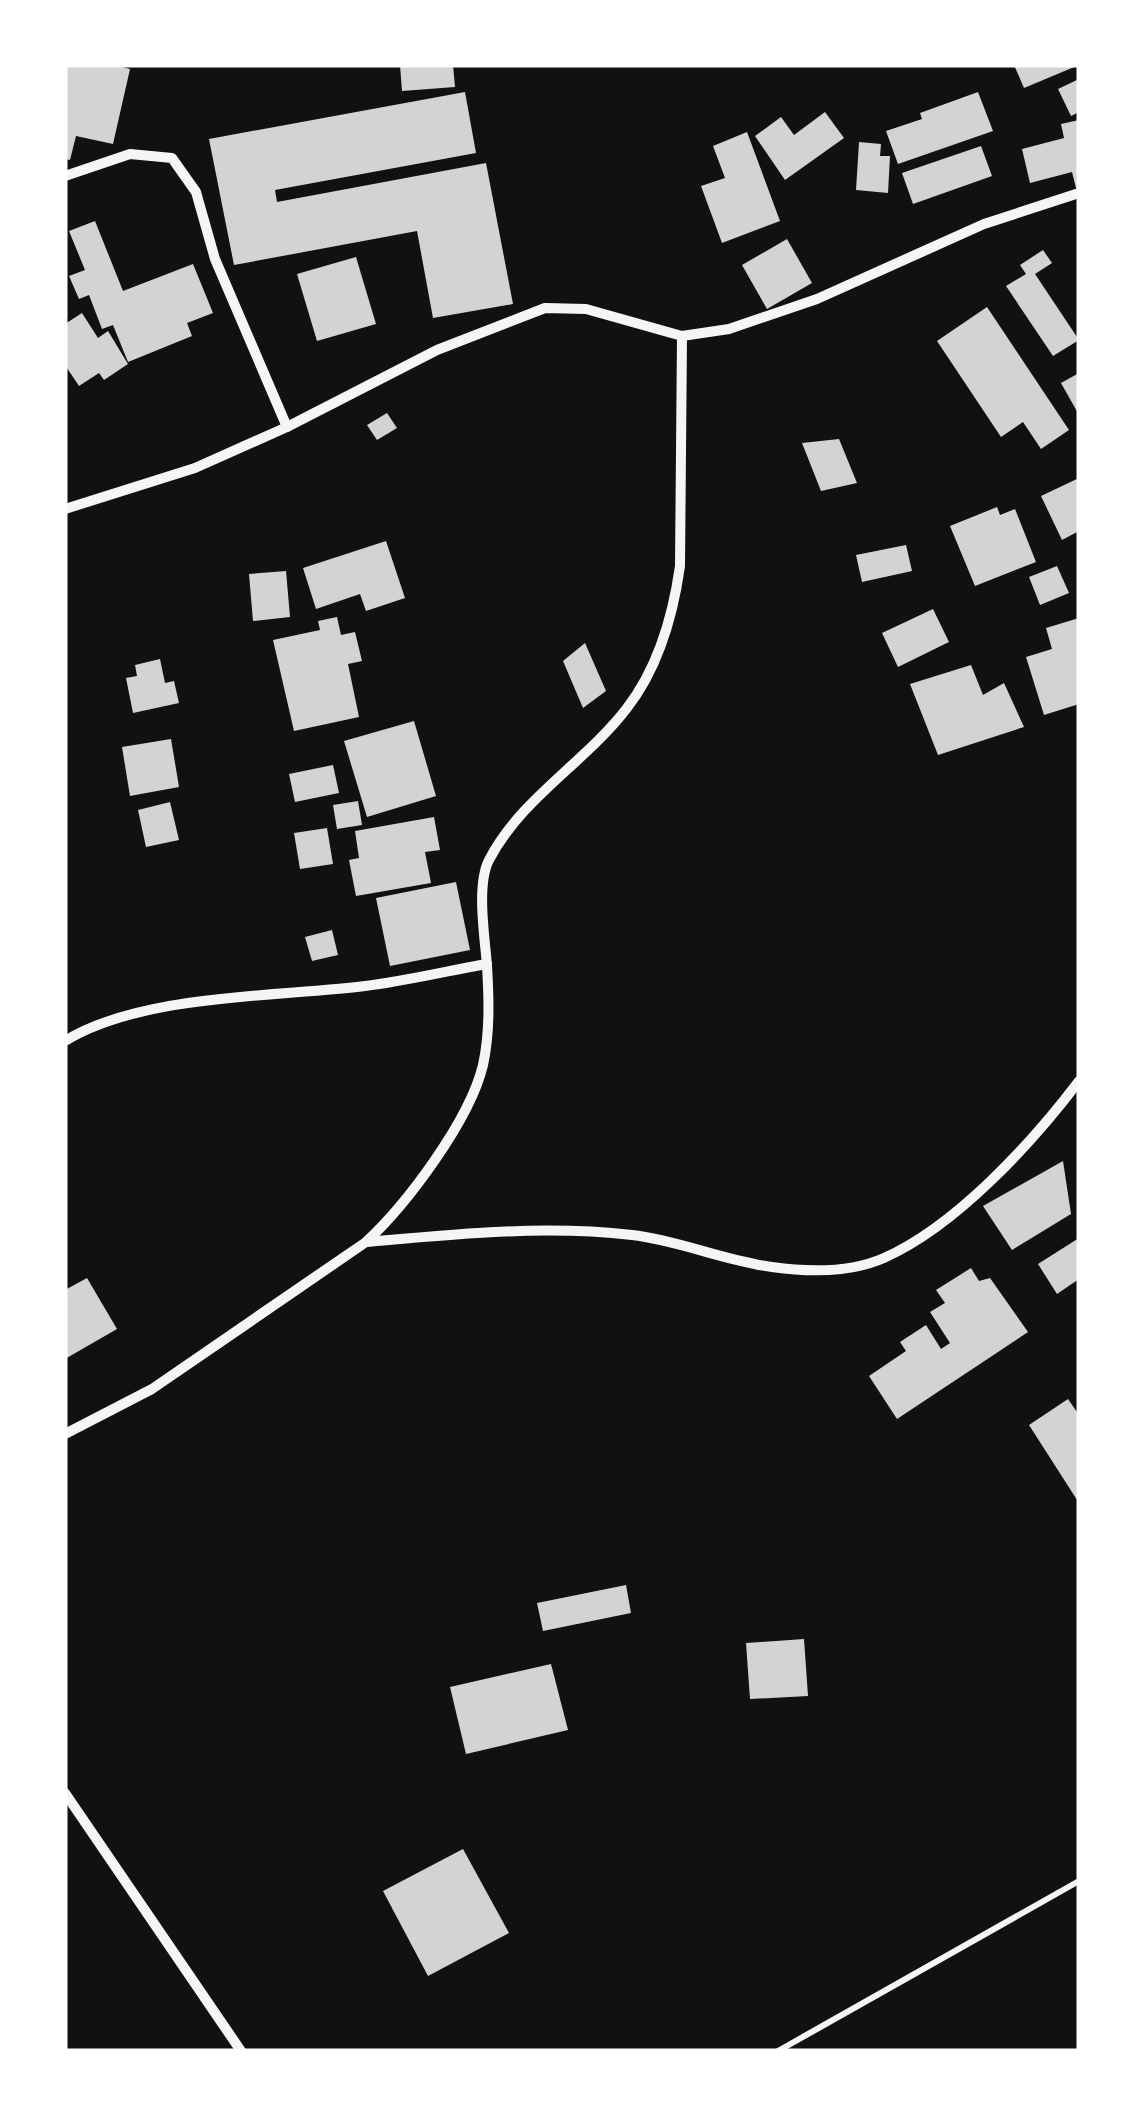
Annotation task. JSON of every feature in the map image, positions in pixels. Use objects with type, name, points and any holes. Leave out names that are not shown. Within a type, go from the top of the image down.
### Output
[{"type":"street","points":[[65,176],[130,154],[172,158],[196,192],[215,260],[287,427]]},
{"type":"street","points":[[65,509],[194,468],[287,427],[437,350],[545,308],[586,309],[682,336],[729,330],[818,299],[984,224],[1079,193]]},
{"type":"street","points":[[65,1434],[152,1389],[366,1242],[396,1214],[458,1120],[482,1067],[489,1012],[483,912],[486,865],[511,824],[626,709],[649,672],[676,599],[680,566],[682,336]]},
{"type":"street","points":[[65,1041],[100,1023],[142,1012],[368,986],[486,964]]},
{"type":"street","points":[[366,1242],[554,1230],[636,1236],[773,1267],[836,1270],[883,1258],[931,1230],[989,1181],[1046,1124],[1079,1081]]},
{"type":"street","points":[[65,1793],[241,2051]]},
{"type":"path","points":[[778,2051],[1079,1882]]},
{"type":"building","points":[[65,65],[114,65],[130,69],[113,144],[76,136],[70,160],[65,159]]},
{"type":"building","points":[[400,65],[453,65],[455,87],[402,91]]},
{"type":"building","points":[[1014,65],[1079,65],[1024,88]]},
{"type":"building","points":[[1079,79],[1079,112],[1071,116],[1058,89]]},
{"type":"building","points":[[465,92],[476,153],[275,190],[277,202],[486,163],[513,304],[433,318],[417,231],[234,265],[209,139]]},
{"type":"building","points":[[978,92],[993,131],[898,164],[886,131],[922,119],[920,113]]},
{"type":"building","points":[[825,112],[844,138],[785,180],[755,136],[781,117],[794,135]]},
{"type":"building","points":[[1079,120],[1079,187],[1076,188],[1072,172],[1030,183],[1022,149],[1064,138],[1061,124]]},
{"type":"building","points":[[747,132],[780,221],[722,243],[701,186],[725,178],[713,146]]},
{"type":"building","points":[[859,142],[881,144],[880,156],[890,156],[888,193],[856,190]]},
{"type":"building","points":[[981,146],[992,176],[913,204],[902,173]]},
{"type":"building","points":[[95,221],[123,291],[193,264],[213,313],[187,323],[192,336],[128,362],[113,325],[102,329],[89,295],[79,299],[69,276],[85,270],[69,231]]},
{"type":"building","points":[[787,239],[812,283],[767,309],[742,265]]},
{"type":"building","points":[[1043,250],[1052,263],[1035,274],[1079,340],[1053,356],[1006,286],[1026,274],[1020,265]]},
{"type":"building","points":[[356,257],[376,324],[317,341],[297,274]]},
{"type":"building","points":[[987,307],[1069,430],[1041,449],[1023,422],[1001,437],[937,341]]},
{"type":"building","points":[[82,313],[98,338],[108,331],[128,364],[104,380],[99,373],[79,386],[65,365],[65,324]]},
{"type":"building","points":[[1079,373],[1079,415],[1061,383]]},
{"type":"building","points":[[387,413],[397,428],[377,440],[367,425]]},
{"type":"building","points":[[839,439],[857,483],[821,491],[802,443]]},
{"type":"building","points":[[1079,478],[1079,531],[1062,540],[1041,496]]},
{"type":"building","points":[[997,507],[1000,515],[1015,509],[1036,562],[975,586],[950,526]]},
{"type":"building","points":[[386,541],[405,598],[366,611],[360,594],[316,609],[303,568]]},
{"type":"building","points":[[906,545],[912,571],[862,582],[856,555]]},
{"type":"building","points":[[1057,566],[1069,593],[1040,605],[1029,577]]},
{"type":"building","points":[[286,571],[290,617],[253,621],[249,574]]},
{"type":"building","points":[[933,609],[949,642],[898,667],[882,633]]},
{"type":"building","points":[[337,617],[341,635],[355,632],[362,661],[348,664],[359,717],[294,731],[273,640],[320,630],[318,621]]},
{"type":"building","points":[[1079,618],[1079,704],[1044,715],[1026,657],[1052,649],[1046,628]]},
{"type":"building","points":[[585,643],[606,691],[583,708],[563,661]]},
{"type":"building","points":[[160,659],[165,683],[174,681],[179,703],[133,713],[126,678],[137,676],[135,665]]},
{"type":"building","points":[[971,665],[983,695],[1004,683],[1024,727],[938,755],[910,684]]},
{"type":"building","points":[[414,721],[436,796],[367,817],[344,741]]},
{"type":"building","points":[[171,739],[179,787],[130,796],[122,747]]},
{"type":"building","points":[[333,765],[339,793],[295,802],[289,774]]},
{"type":"building","points":[[358,801],[362,825],[337,829],[333,805]]},
{"type":"building","points":[[170,802],[179,840],[146,847],[138,810]]},
{"type":"building","points":[[434,817],[440,850],[425,852],[431,883],[356,896],[349,860],[359,858],[355,831]]},
{"type":"building","points":[[327,828],[333,864],[300,869],[294,833]]},
{"type":"building","points":[[456,882],[470,950],[390,966],[376,898]]},
{"type":"building","points":[[332,930],[338,955],[312,961],[305,937]]},
{"type":"building","points":[[1063,1161],[1071,1214],[1012,1250],[983,1206]]},
{"type":"building","points":[[1079,1238],[1079,1279],[1057,1294],[1038,1264]]},
{"type":"building","points":[[971,1268],[979,1281],[990,1278],[1028,1332],[897,1419],[869,1376],[906,1351],[900,1342],[926,1325],[941,1349],[950,1343],[930,1312],[945,1303],[936,1290]]},
{"type":"building","points":[[87,1278],[117,1329],[65,1359],[65,1290]]},
{"type":"building","points":[[1068,1399],[1079,1415],[1079,1503],[1029,1425]]},
{"type":"building","points":[[626,1585],[631,1613],[543,1631],[537,1603]]},
{"type":"building","points":[[804,1639],[808,1696],[750,1699],[746,1643]]},
{"type":"building","points":[[551,1664],[568,1730],[466,1754],[450,1687]]},
{"type":"building","points":[[463,1849],[509,1933],[428,1976],[383,1891]]}]
